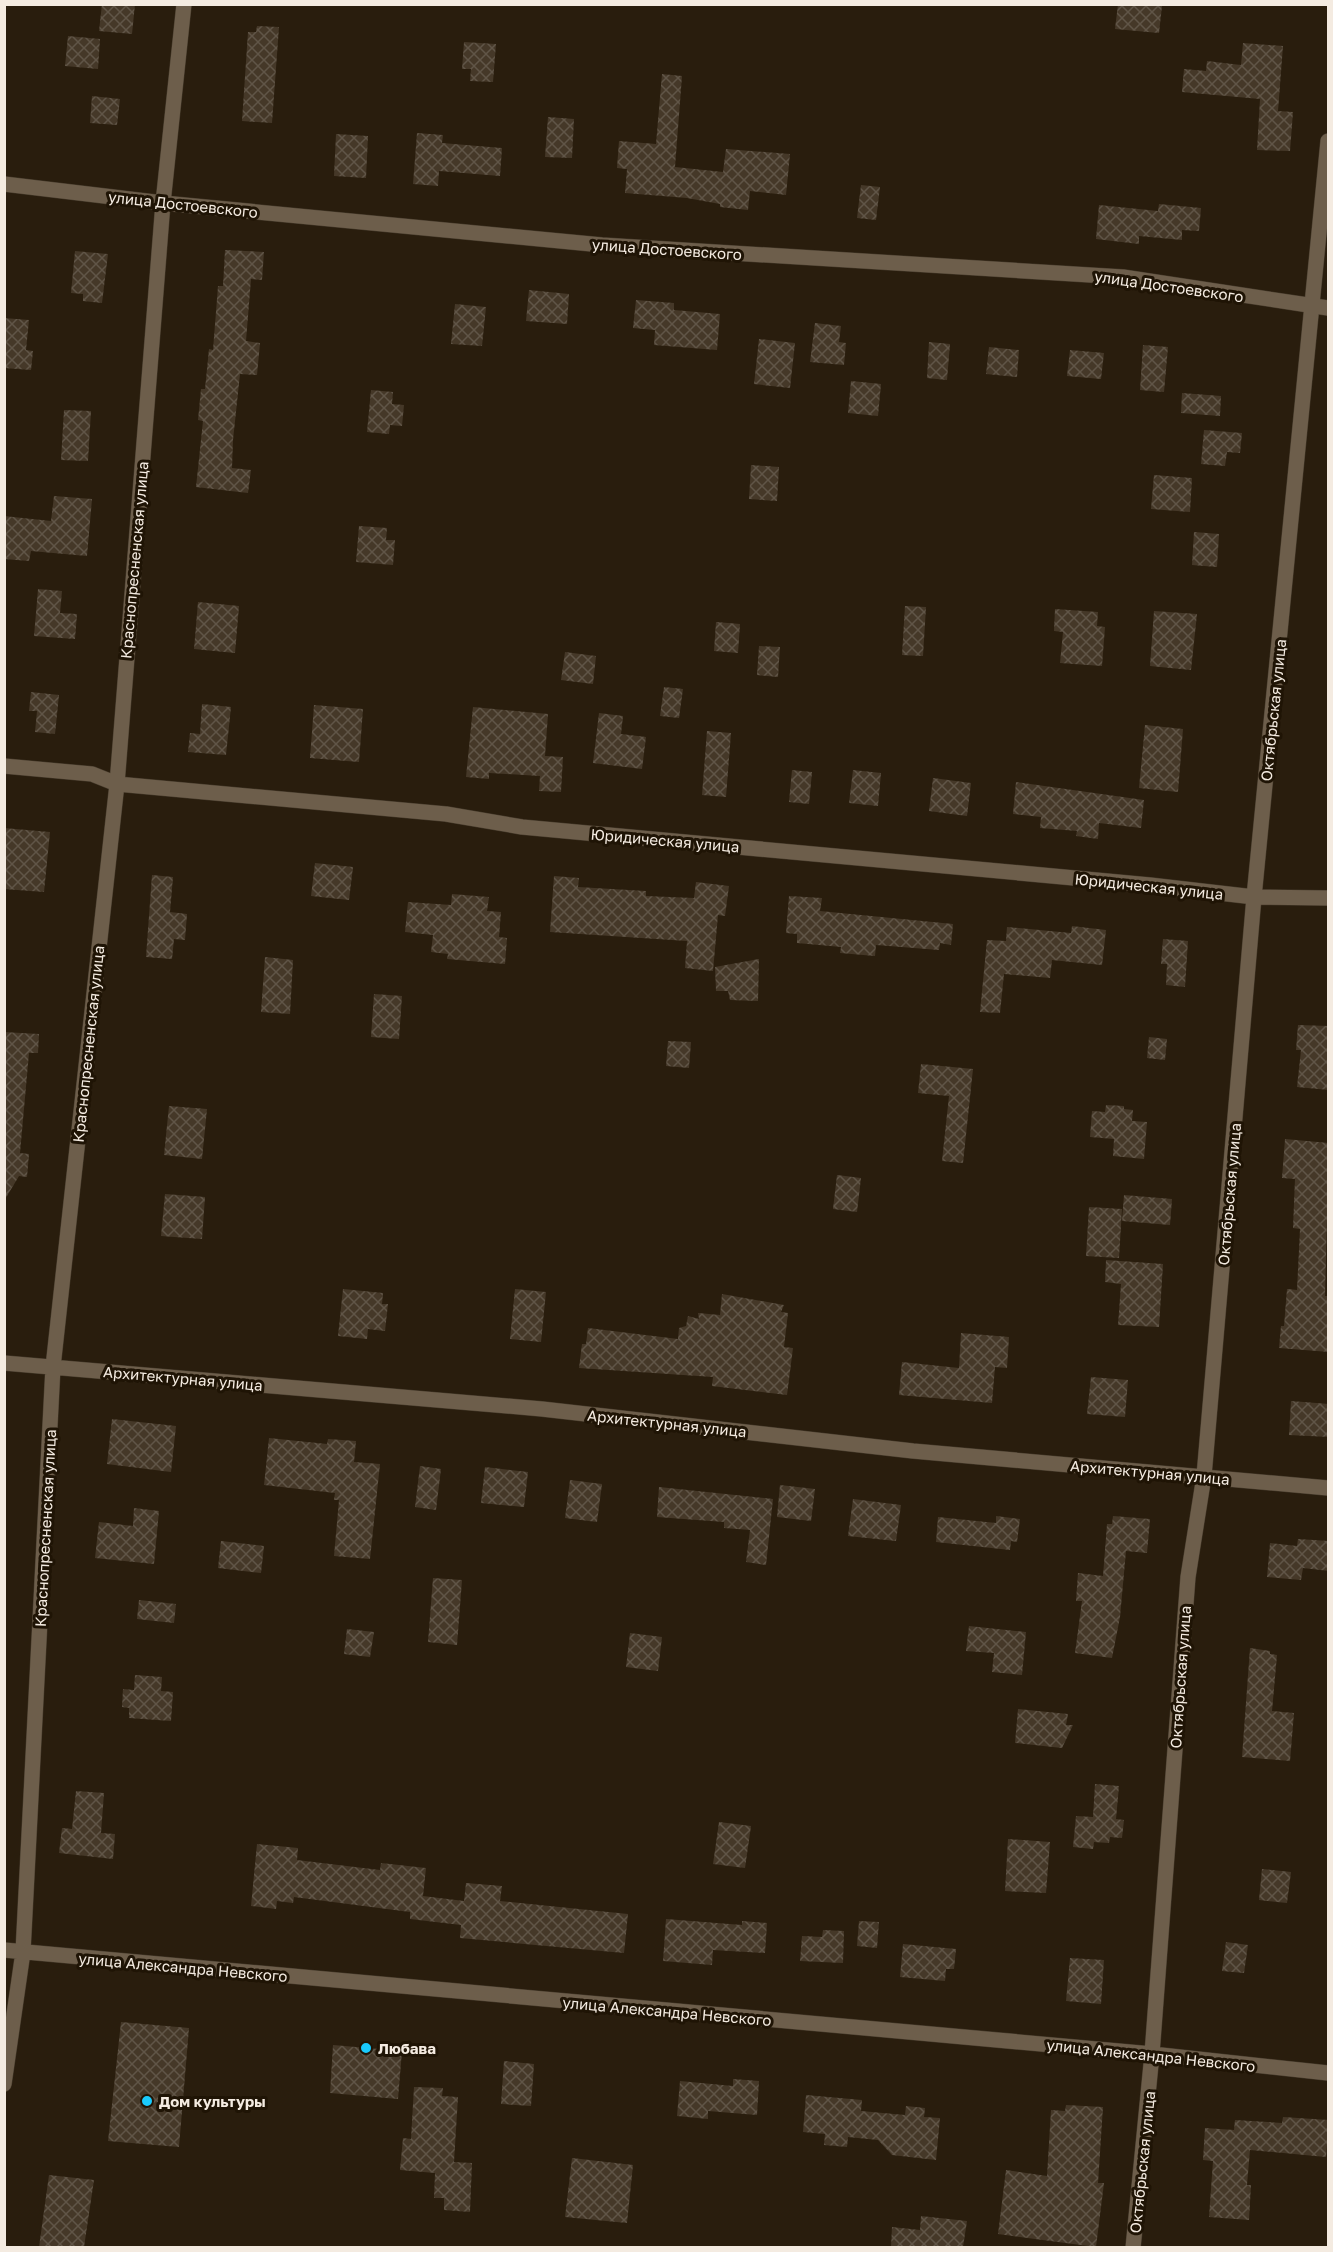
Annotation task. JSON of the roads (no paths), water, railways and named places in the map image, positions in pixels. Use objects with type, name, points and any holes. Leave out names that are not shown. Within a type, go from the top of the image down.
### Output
[{"type":"street","name":"Краснопресненская улица","points":[[4,2084],[22,1952],[53,1367],[117,784],[163,203],[184,4]]},
{"type":"street","name":"Октябрьская улица","points":[[1133,2247],[1152,2054],[1188,1577],[1204,1476],[1254,897],[1321,308],[1329,141]]},
{"type":"street","name":"улица Достоевского","points":[[4,184],[163,203],[602,246],[1123,277],[1321,308]]},
{"type":"street","name":"Юридическая улица","points":[[4,766],[92,774],[117,784],[446,814],[522,827],[1150,885],[1254,897],[1329,898]]},
{"type":"street","name":"Архитектурная улица","points":[[4,1362],[542,1409],[913,1451],[1329,1488]]},
{"type":"street","name":"улица Александра Невского","points":[[4,1950],[1152,2054],[1329,2073]]},
{"type":"place","name":"Любава","points":[[366,2048]]},
{"type":"place","name":"Дом культуры","points":[[147,2101]]}]
